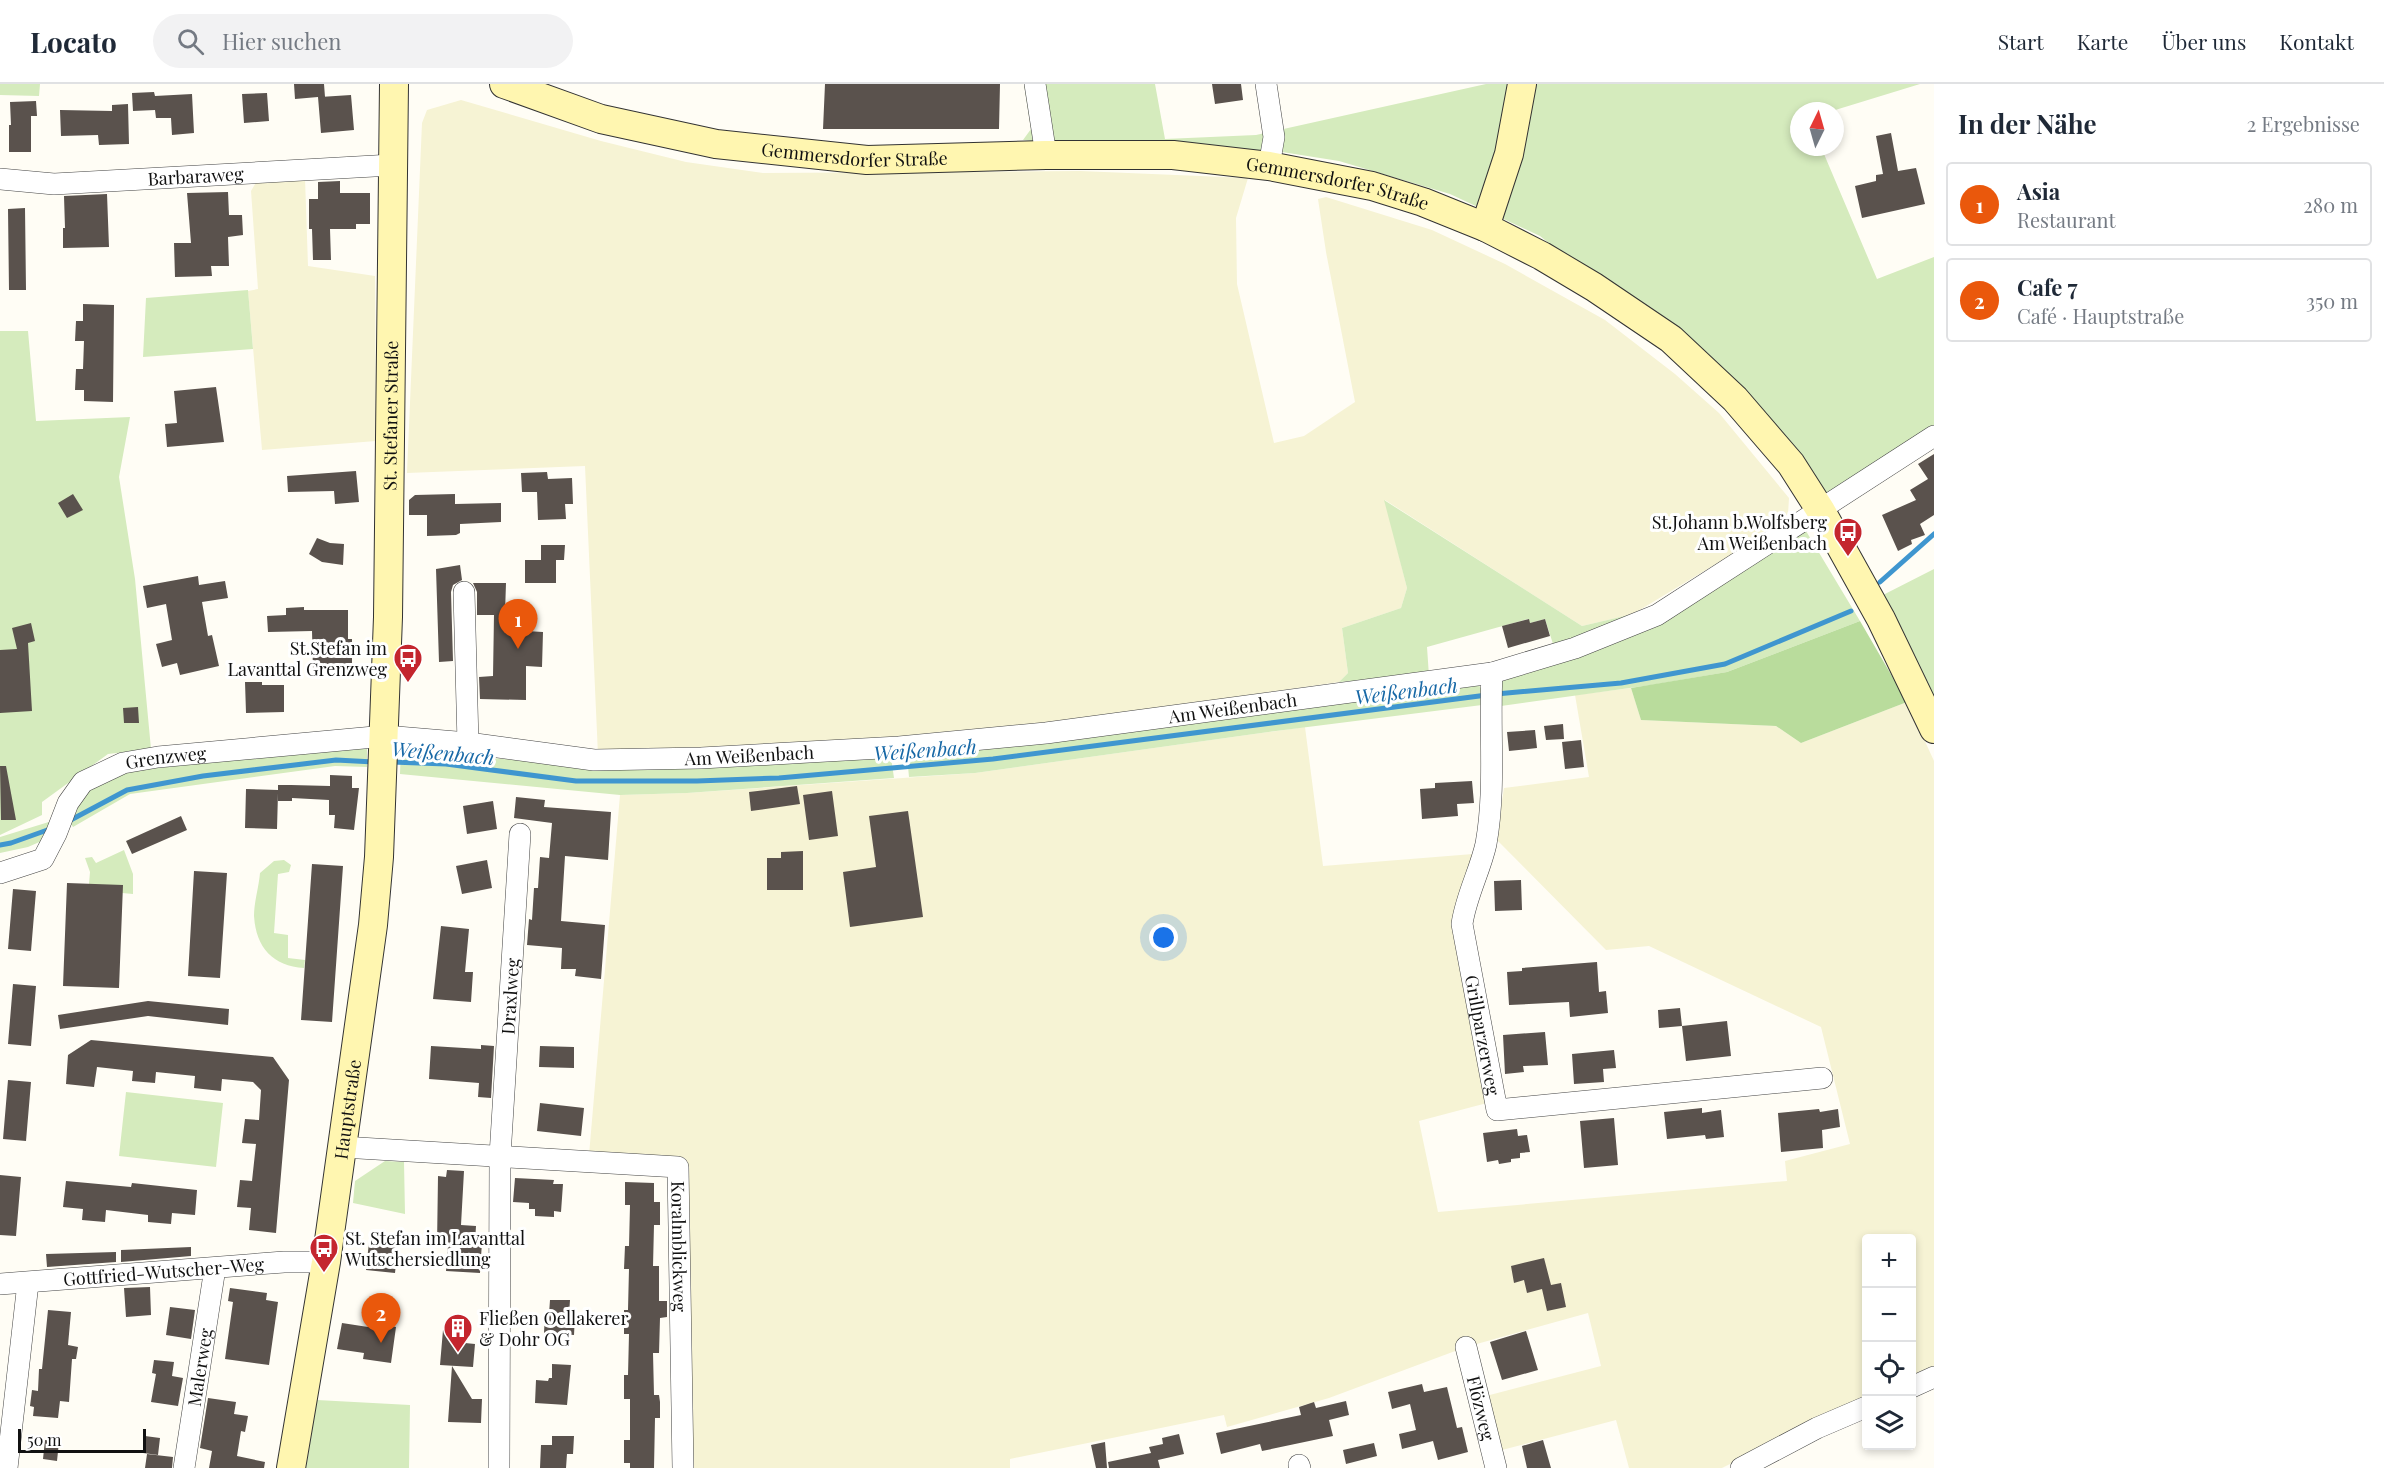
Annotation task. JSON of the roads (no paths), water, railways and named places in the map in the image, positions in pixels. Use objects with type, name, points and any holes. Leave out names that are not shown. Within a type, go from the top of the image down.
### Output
[{"type":"main road","name":"St. Stefaner Straße","points":[[384,752],[390,487],[394,84]]},
{"type":"main road","name":"Gemmersdorfer Straße","points":[[504,84],[601,119],[716,144],[867,160],[1046,155],[1173,155],[1269,166],[1372,186],[1423,202],[1485,227],[1542,256],[1594,287],[1671,339],[1735,399],[1791,464],[1821,511],[1881,619],[1934,729]]},
{"type":"main road","points":[[1485,227],[1509,154],[1522,84]]},
{"type":"main road","name":"Hauptstraße","points":[[291,1468],[326,1262],[373,925],[384,752]]},
{"type":"street","points":[[1035,84],[1046,155]]},
{"type":"street","points":[[1266,84],[1274,137],[1269,166]]},
{"type":"street","name":"Barbaraweg","points":[[0,180],[54,184],[392,165]]},
{"type":"street","name":"Am Weißenbach","points":[[384,752],[468,743],[594,760],[701,758],[898,747],[1046,733],[1492,676],[1575,648],[1657,615],[1934,436]]},
{"type":"street","points":[[464,592],[468,743]]},
{"type":"street","name":"Grillparzerweg","points":[[1492,676],[1491,807],[1485,846],[1464,907],[1462,924],[1497,1110],[1822,1078]]},
{"type":"street","name":"Grenzweg","points":[[0,873],[43,859],[68,803],[83,782],[123,763],[158,757],[384,752]]},
{"type":"street","name":"Draxlweg","points":[[500,1156],[520,834]]},
{"type":"street","name":"Koralmblickweg","points":[[342,1147],[678,1167],[683,1468]]},
{"type":"street","points":[[499,1468],[500,1156]]},
{"type":"street","name":"Gottfried-Wutscher-Weg","points":[[0,1284],[284,1262],[326,1262]]},
{"type":"street","name":"Malerweg","points":[[184,1468],[215,1268]]},
{"type":"street","points":[[7,1468],[28,1283]]},
{"type":"street","name":"Flözweg","points":[[1466,1347],[1496,1468]]},
{"type":"street","points":[[1916,1385],[1934,1377]]},
{"type":"street","points":[[1741,1468],[1817,1428],[1862,1409]]},
{"type":"waterway","name":"Weißenbach","points":[[1880,582],[1934,534]]},
{"type":"waterway","name":"Weißenbach","points":[[1496,694],[1621,683],[1725,664],[1851,611]]},
{"type":"waterway","name":"Weißenbach","points":[[392,762],[446,764],[576,781],[779,778],[993,759],[1487,695]]},
{"type":"waterway","name":"Weißenbach","points":[[67,822],[127,790],[203,776],[336,760],[374,762]]},
{"type":"waterway","name":"Weißenbach","points":[[0,845],[53,828]]},
{"type":"place","name":"St.Johann b.Wolfsberg Am Weißenbach","points":[[1848,558]]},
{"type":"place","name":"Asia","points":[[518,649]]},
{"type":"place","name":"St.Stefan im Lavanttal Grenzweg","points":[[408,684]]},
{"type":"place","name":"St. Stefan im Lavanttal Wutschersiedlung","points":[[324,1274]]},
{"type":"place","name":"Cafe 7","points":[[381,1343]]},
{"type":"place","name":"Fließen Oellakerer & Dohr OG","points":[[458,1354]]}]
